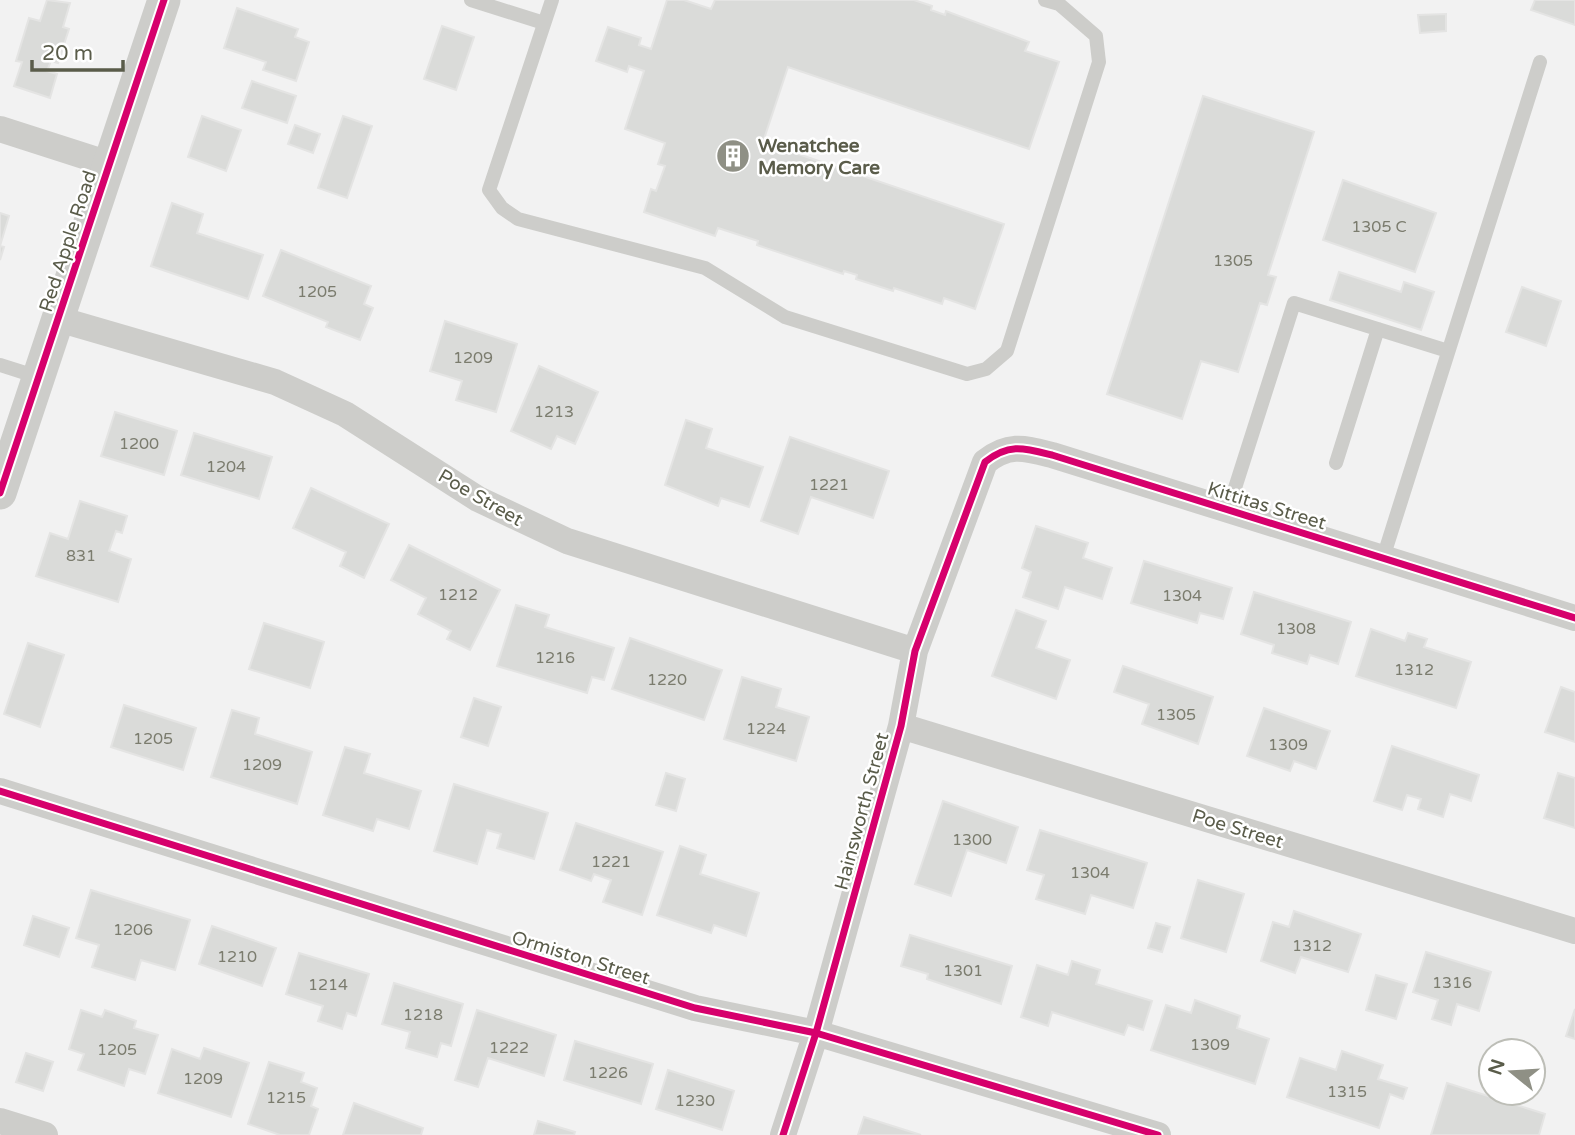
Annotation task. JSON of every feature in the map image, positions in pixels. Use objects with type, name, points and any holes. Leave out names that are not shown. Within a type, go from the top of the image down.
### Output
[{"type":"street","name":"Red Apple Road","points":[[0,493],[164,0]]},
{"type":"street","points":[[0,129],[109,164]]},
{"type":"street","name":"Poe Street","points":[[58,319],[275,382],[345,414],[478,499],[567,541],[915,651]]},
{"type":"street","name":"Kittitas Street","points":[[972,496],[985,462],[998,452],[1026,448],[1575,618]]},
{"type":"street","name":"Hainsworth Street","points":[[783,1135],[816,1033],[901,726],[915,651],[972,496]]},
{"type":"street","name":"Poe Street","points":[[901,726],[1575,931]]},
{"type":"street","name":"Ormiston Street","points":[[0,791],[695,1008],[816,1033],[1158,1135]]},
{"type":"street","points":[[0,1121],[45,1135]]},
{"type":"lane","points":[[471,0],[544,23]]},
{"type":"lane","points":[[552,0],[489,190],[502,208],[519,219],[705,268],[785,317],[967,374],[986,369],[1007,351],[1099,62],[1096,36],[1059,4],[1045,0]]},
{"type":"lane","points":[[1383,558],[1540,62]]},
{"type":"lane","points":[[1228,510],[1294,303],[1448,351]]},
{"type":"lane","points":[[1336,463],[1378,329]]},
{"type":"lane","points":[[0,365],[38,377]]},
{"type":"building","points":[[47,0],[70,3],[63,27],[69,29],[58,63],[51,61],[47,71],[57,74],[50,98],[14,86],[22,62],[16,61],[29,18],[40,21]]},
{"type":"building","name":"Wenatchee Memory Care","points":[[667,0],[684,0],[711,9],[715,0],[914,0],[932,6],[931,10],[945,15],[946,11],[1029,42],[1025,51],[1059,62],[1029,149],[788,67],[763,142],[1004,224],[975,309],[944,298],[942,304],[894,288],[893,291],[856,279],[857,275],[844,271],[843,274],[757,245],[758,241],[718,228],[715,236],[644,212],[651,189],[656,191],[665,166],[658,164],[665,143],[625,129],[644,71],[629,66],[627,72],[596,61],[608,27],[641,38],[639,45],[651,49]]},
{"type":"building","points":[[1535,0],[1575,0],[1575,25],[1531,10]]},
{"type":"building","points":[[237,8],[298,29],[295,37],[309,42],[296,81],[263,70],[266,62],[224,48]]},
{"type":"building","points":[[1446,14],[1446,31],[1420,33],[1418,15]]},
{"type":"building","points":[[442,26],[474,37],[456,90],[424,79]]},
{"type":"building","points":[[252,81],[296,96],[287,123],[242,108]]},
{"type":"building","points":[[1203,96],[1314,132],[1268,275],[1276,277],[1267,305],[1260,303],[1238,372],[1201,361],[1182,419],[1107,394]]},
{"type":"building","points":[[202,116],[241,130],[226,171],[188,157]]},
{"type":"building","points":[[343,116],[372,126],[347,198],[318,188]]},
{"type":"building","points":[[295,125],[320,134],[313,153],[288,144]]},
{"type":"building","points":[[1343,180],[1436,213],[1415,272],[1323,240]]},
{"type":"building","points":[[172,203],[203,214],[197,233],[263,255],[248,299],[151,266]]},
{"type":"building","points":[[0,213],[9,216],[0,246]]},
{"type":"building","points":[[281,250],[371,286],[364,304],[373,308],[360,340],[326,327],[328,322],[263,296]]},
{"type":"building","points":[[1339,272],[1401,292],[1404,282],[1434,292],[1421,330],[1330,300]]},
{"type":"building","points":[[1522,287],[1561,301],[1546,346],[1506,332]]},
{"type":"building","points":[[445,321],[517,344],[496,412],[456,400],[462,381],[430,371]]},
{"type":"building","points":[[539,366],[598,392],[575,444],[557,436],[551,449],[511,431]]},
{"type":"building","points":[[115,412],[177,431],[164,475],[101,456]]},
{"type":"building","points":[[686,420],[712,429],[706,448],[763,467],[749,507],[721,498],[718,506],[665,485]]},
{"type":"building","points":[[194,433],[272,457],[259,499],[181,475]]},
{"type":"building","points":[[790,437],[889,471],[873,518],[811,497],[798,534],[761,521]]},
{"type":"building","points":[[311,488],[389,524],[364,578],[340,566],[346,552],[293,528]]},
{"type":"building","points":[[80,501],[127,516],[122,533],[116,531],[109,551],[131,559],[118,602],[36,576],[50,533],[68,539]]},
{"type":"building","points":[[1036,526],[1088,543],[1083,558],[1112,568],[1102,599],[1065,587],[1058,609],[1023,597],[1031,572],[1022,568]]},
{"type":"building","points":[[409,545],[500,590],[470,650],[447,639],[451,631],[418,614],[426,598],[391,580]]},
{"type":"building","points":[[1144,561],[1232,588],[1223,619],[1200,613],[1197,623],[1131,603]]},
{"type":"building","points":[[1254,592],[1351,622],[1338,664],[1310,655],[1307,664],[1272,653],[1274,645],[1241,634]]},
{"type":"building","points":[[516,605],[549,615],[545,627],[614,648],[604,680],[592,677],[587,693],[497,666]]},
{"type":"building","points":[[1016,610],[1046,621],[1036,648],[1070,660],[1056,699],[992,676]]},
{"type":"building","points":[[264,623],[324,642],[310,688],[249,669]]},
{"type":"building","points":[[1371,629],[1405,641],[1408,633],[1427,639],[1424,647],[1471,662],[1456,708],[1356,676]]},
{"type":"building","points":[[630,638],[722,670],[704,720],[612,689]]},
{"type":"building","points":[[28,643],[64,655],[40,727],[4,714]]},
{"type":"building","points":[[1123,666],[1213,697],[1198,744],[1142,724],[1149,704],[1114,692]]},
{"type":"building","points":[[742,677],[781,689],[776,707],[809,717],[796,761],[724,739]]},
{"type":"building","points":[[1561,687],[1575,692],[1575,742],[1545,732]]},
{"type":"building","points":[[474,698],[501,707],[488,746],[461,737]]},
{"type":"building","points":[[124,705],[196,728],[183,770],[111,747]]},
{"type":"building","points":[[1264,708],[1330,731],[1316,769],[1294,761],[1290,771],[1247,756]]},
{"type":"building","points":[[232,710],[259,718],[255,734],[312,752],[297,804],[211,777]]},
{"type":"building","points":[[1392,746],[1479,775],[1471,801],[1450,794],[1443,817],[1418,809],[1421,799],[1407,795],[1402,810],[1374,801]]},
{"type":"building","points":[[345,747],[370,754],[364,773],[421,791],[409,829],[377,819],[373,831],[323,815]]},
{"type":"building","points":[[666,773],[685,779],[676,811],[656,805]]},
{"type":"building","points":[[1558,773],[1575,778],[1575,828],[1544,818]]},
{"type":"building","points":[[454,784],[548,813],[534,859],[497,848],[501,834],[487,830],[477,864],[434,851]]},
{"type":"building","points":[[943,801],[1018,827],[1006,863],[967,850],[951,896],[915,884]]},
{"type":"building","points":[[576,823],[663,852],[642,915],[603,902],[611,880],[594,874],[591,881],[560,870]]},
{"type":"building","points":[[1040,830],[1147,863],[1133,908],[1091,895],[1085,914],[1036,899],[1044,875],[1027,870]]},
{"type":"building","points":[[680,846],[706,855],[700,874],[759,893],[746,936],[714,925],[711,933],[657,915]]},
{"type":"building","points":[[1198,880],[1244,894],[1226,952],[1181,938]]},
{"type":"building","points":[[91,890],[190,920],[175,970],[141,960],[135,980],[92,967],[99,945],[76,938]]},
{"type":"building","points":[[1294,911],[1361,934],[1348,972],[1301,957],[1295,973],[1261,961],[1273,922],[1289,927]]},
{"type":"building","points":[[33,916],[69,928],[59,957],[24,945]]},
{"type":"building","points":[[1156,923],[1170,927],[1162,952],[1148,948]]},
{"type":"building","points":[[212,926],[276,948],[262,986],[199,964]]},
{"type":"building","points":[[910,935],[1012,966],[1001,1004],[927,979],[928,974],[901,966]]},
{"type":"building","points":[[1426,952],[1491,972],[1479,1011],[1457,1004],[1451,1025],[1432,1019],[1438,1000],[1413,992]]},
{"type":"building","points":[[299,953],[369,974],[356,1016],[347,1013],[342,1029],[318,1021],[323,1006],[286,994]]},
{"type":"building","points":[[1072,961],[1100,970],[1096,984],[1152,1001],[1143,1030],[1128,1025],[1124,1035],[1052,1012],[1048,1026],[1021,1017],[1037,965],[1068,975]]},
{"type":"building","points":[[1376,975],[1407,984],[1396,1019],[1366,1010]]},
{"type":"building","points":[[394,983],[463,1004],[451,1046],[441,1043],[437,1057],[406,1048],[410,1032],[382,1024]]},
{"type":"building","points":[[1195,1000],[1240,1016],[1237,1028],[1269,1039],[1255,1084],[1151,1050],[1166,1005],[1191,1013]]},
{"type":"building","points":[[1575,1009],[1575,1039],[1566,1036]]},
{"type":"building","points":[[81,1010],[102,1017],[105,1010],[136,1021],[134,1028],[158,1035],[145,1074],[129,1069],[124,1086],[78,1070],[84,1054],[69,1049]]},
{"type":"building","points":[[477,1010],[556,1035],[544,1076],[488,1058],[478,1087],[455,1080]]},
{"type":"building","points":[[575,1041],[653,1064],[641,1104],[564,1080]]},
{"type":"building","points":[[204,1048],[249,1063],[231,1117],[158,1093],[172,1049],[200,1059]]},
{"type":"building","points":[[1342,1051],[1383,1065],[1378,1079],[1407,1088],[1403,1099],[1390,1094],[1379,1128],[1287,1097],[1300,1058],[1336,1070]]},
{"type":"building","points":[[26,1053],[53,1062],[43,1091],[16,1082]]},
{"type":"building","points":[[269,1062],[304,1073],[301,1082],[317,1088],[311,1106],[318,1109],[309,1135],[280,1135],[248,1124]]},
{"type":"building","points":[[668,1070],[734,1091],[722,1130],[656,1109]]},
{"type":"building","points":[[1447,1083],[1477,1092],[1477,1107],[1523,1107],[1545,1114],[1539,1135],[1431,1135]]},
{"type":"building","points":[[354,1103],[423,1128],[421,1135],[343,1135]]},
{"type":"building","points":[[864,1117],[921,1135],[858,1135]]},
{"type":"building","points":[[538,1121],[575,1132],[574,1135],[534,1135]]},
{"type":"cycle path","points":[[0,493],[164,0]]},
{"type":"cycle path","points":[[783,1135],[816,1033],[901,726],[915,651],[985,462],[994,456],[1017,449],[1052,455],[1575,618]]},
{"type":"cycle path","points":[[0,791],[695,1008],[816,1033],[1158,1135]]},
{"type":"place","name":"Wenatchee Memory Care","points":[[733,156]]}]
